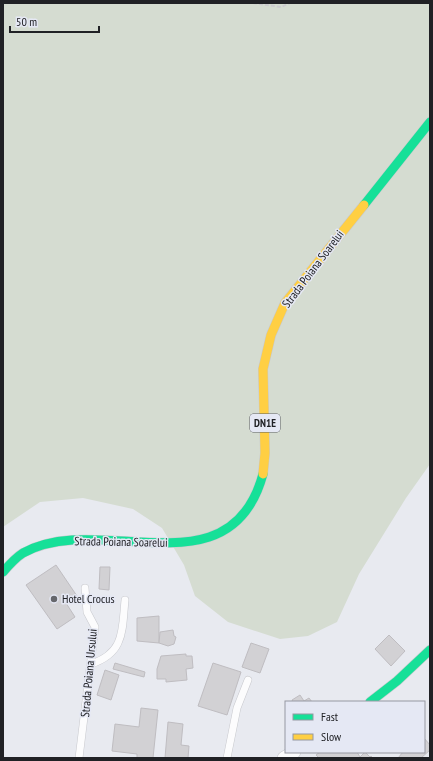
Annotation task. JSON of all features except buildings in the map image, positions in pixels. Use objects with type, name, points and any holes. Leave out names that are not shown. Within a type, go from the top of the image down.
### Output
[{"type":"main road","name":"Strada Poiana Soarelui","points":[[3,572],[23,553],[37,547],[56,542],[80,540],[142,544],[175,543],[204,539],[223,532],[236,522],[256,498],[265,466],[266,446],[263,370],[265,353],[274,326],[285,303],[430,122]]},
{"type":"main road","points":[[371,701],[397,682],[430,650]]},
{"type":"lane","name":"Strada Poiana Ursului","points":[[80,758],[95,627],[88,612],[85,588]]},
{"type":"lane","points":[[91,664],[109,656],[119,644],[122,629],[124,600]]},
{"type":"lane","points":[[227,758],[237,708],[248,680]]},
{"type":"path","points":[[253,3],[281,7],[290,3]]},
{"type":"shaded area","points":[[3,3],[430,3],[430,464],[406,498],[359,574],[337,622],[308,636],[280,639],[228,622],[195,596],[184,565],[162,528],[133,509],[83,498],[40,502],[3,527]]},
{"type":"traffic: fast","points":[[364,205],[430,122]]},
{"type":"traffic: fast","points":[[3,572],[23,553],[54,542],[88,540],[160,543],[193,541],[222,531],[246,510],[263,474]]},
{"type":"traffic: fast","points":[[371,701],[397,681],[430,650]]},
{"type":"traffic: slow","points":[[263,474],[265,453],[263,369],[271,335],[285,303],[364,205]]},
{"type":"place","name":"Hotel Crocus","points":[[54,599]]}]
